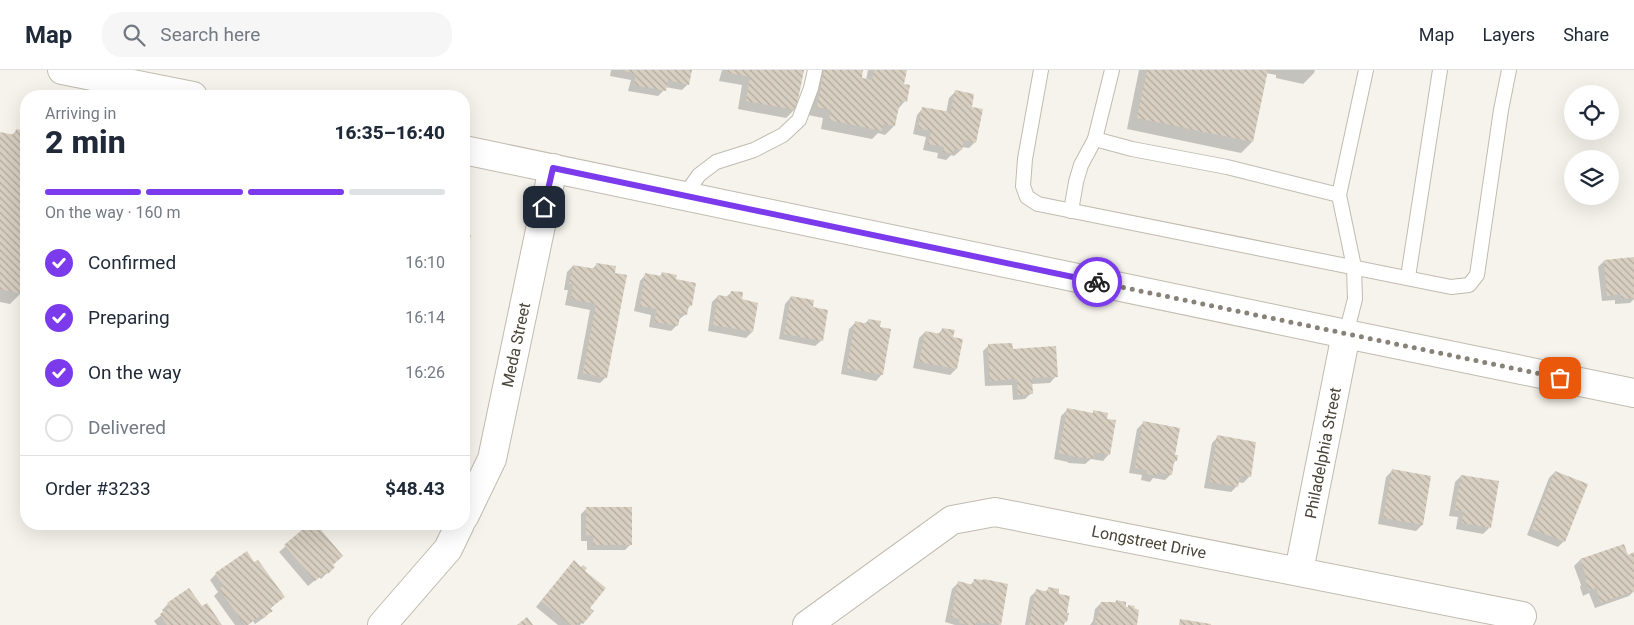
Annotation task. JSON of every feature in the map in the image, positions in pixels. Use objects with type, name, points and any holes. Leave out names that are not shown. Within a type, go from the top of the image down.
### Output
[{"type":"street","points":[[62,70],[164,90]]},
{"type":"street","points":[[470,151],[1634,393]]},
{"type":"street","name":"Meda Street","points":[[470,505],[492,459],[553,168]]},
{"type":"street","name":"Philadelphia Street","points":[[1299,571],[1346,334]]},
{"type":"street","name":"Longstreet Drive","points":[[807,625],[952,520],[995,512],[1522,616]]},
{"type":"street","points":[[382,625],[448,549],[457,530]]},
{"type":"lane","points":[[684,196],[699,175],[716,162],[754,150],[783,135],[799,120],[811,88],[815,70]]},
{"type":"lane","points":[[1041,70],[1023,186],[1027,197],[1038,204],[1451,287],[1469,285],[1477,275],[1501,110],[1509,70]]},
{"type":"lane","points":[[1071,211],[1076,182],[1095,139],[1112,70]]},
{"type":"lane","points":[[1346,334],[1355,298],[1354,267],[1339,195],[1366,70]]},
{"type":"lane","points":[[1408,277],[1440,70]]},
{"type":"lane","points":[[1095,139],[1132,149],[1227,167],[1339,195]]},
{"type":"building","points":[[621,70],[692,70],[689,85],[668,80],[666,91],[634,85],[636,74]]},
{"type":"building","points":[[728,70],[804,70],[796,110],[746,101],[750,77],[728,73]]},
{"type":"building","points":[[824,70],[863,70],[862,78],[872,80],[874,70],[907,70],[904,84],[910,85],[907,102],[900,101],[895,126],[883,124],[882,131],[829,120],[831,110],[817,107]]},
{"type":"building","points":[[1147,70],[1268,70],[1253,142],[1137,118]]},
{"type":"building","points":[[955,90],[974,94],[972,107],[983,109],[976,143],[964,140],[962,150],[954,149],[953,154],[943,152],[944,147],[928,144],[931,131],[918,128],[922,107],[951,112]]},
{"type":"building","points":[[16,129],[20,130],[20,294],[0,289],[0,132],[15,135]]},
{"type":"building","points":[[1634,257],[1634,298],[1621,299],[1621,294],[1607,296],[1604,260]]},
{"type":"building","points":[[596,263],[616,266],[615,273],[627,275],[607,378],[583,373],[596,304],[571,299],[573,284],[569,284],[573,265],[596,269]]},
{"type":"building","points":[[662,272],[677,275],[676,279],[696,283],[692,306],[689,305],[687,315],[681,313],[678,326],[654,322],[657,309],[640,306],[645,273],[661,276]]},
{"type":"building","points":[[731,291],[743,292],[742,299],[758,303],[753,332],[713,325],[718,295],[730,297]]},
{"type":"building","points":[[791,296],[814,300],[813,307],[828,310],[823,341],[784,334]]},
{"type":"building","points":[[868,319],[881,321],[880,327],[891,329],[883,375],[847,368],[855,321],[867,324]]},
{"type":"building","points":[[942,328],[955,330],[953,337],[963,339],[957,369],[919,362],[925,331],[941,334]]},
{"type":"building","points":[[1012,343],[1013,349],[1056,346],[1058,377],[1032,378],[1033,394],[1018,395],[1017,379],[990,381],[988,344]]},
{"type":"building","points":[[1067,408],[1093,413],[1093,410],[1108,413],[1107,419],[1116,420],[1110,455],[1094,452],[1093,458],[1086,458],[1059,453]]},
{"type":"building","points":[[1143,421],[1180,428],[1175,455],[1178,455],[1177,461],[1174,461],[1172,475],[1157,472],[1157,476],[1147,474],[1147,470],[1135,468]]},
{"type":"building","points":[[1217,435],[1256,442],[1251,477],[1240,476],[1238,487],[1210,482]]},
{"type":"building","points":[[1392,469],[1431,476],[1423,525],[1383,518]]},
{"type":"building","points":[[1555,471],[1588,484],[1565,542],[1532,529]]},
{"type":"building","points":[[1461,475],[1499,481],[1491,528],[1462,523],[1463,511],[1455,510]]},
{"type":"building","points":[[586,507],[632,507],[632,545],[593,545],[593,536],[586,535]]},
{"type":"building","points":[[302,530],[321,530],[343,556],[333,565],[335,567],[328,574],[326,572],[315,581],[284,545]]},
{"type":"building","points":[[1624,544],[1628,555],[1634,552],[1634,591],[1601,603],[1596,588],[1589,590],[1580,559]]},
{"type":"building","points":[[247,551],[254,562],[258,560],[285,597],[270,608],[273,611],[245,625],[219,589],[223,586],[215,573]]},
{"type":"building","points":[[574,560],[581,567],[583,565],[587,568],[585,571],[606,588],[590,608],[594,611],[583,624],[580,621],[576,625],[571,625],[541,601]]},
{"type":"building","points":[[974,579],[1008,584],[1001,625],[976,622],[975,625],[969,625],[959,623],[960,619],[951,617],[958,581],[973,585]]},
{"type":"building","points":[[1048,587],[1059,589],[1059,594],[1070,596],[1067,622],[1065,621],[1064,625],[1029,625],[1036,589],[1048,592]]},
{"type":"building","points":[[189,588],[202,606],[207,603],[222,625],[167,625],[160,614],[170,607],[167,603]]},
{"type":"building","points":[[1116,600],[1126,602],[1126,607],[1128,605],[1135,606],[1134,608],[1139,610],[1137,625],[1097,625],[1095,622],[1101,602],[1114,602],[1115,605]]},
{"type":"building","points":[[527,617],[533,625],[517,625]]},
{"type":"building","points":[[1180,619],[1211,624],[1211,625],[1179,625]]},
{"type":"way so far","points":[[1097,282],[1560,378]]},
{"type":"route","points":[[544,207],[553,168],[1097,282]]}]
